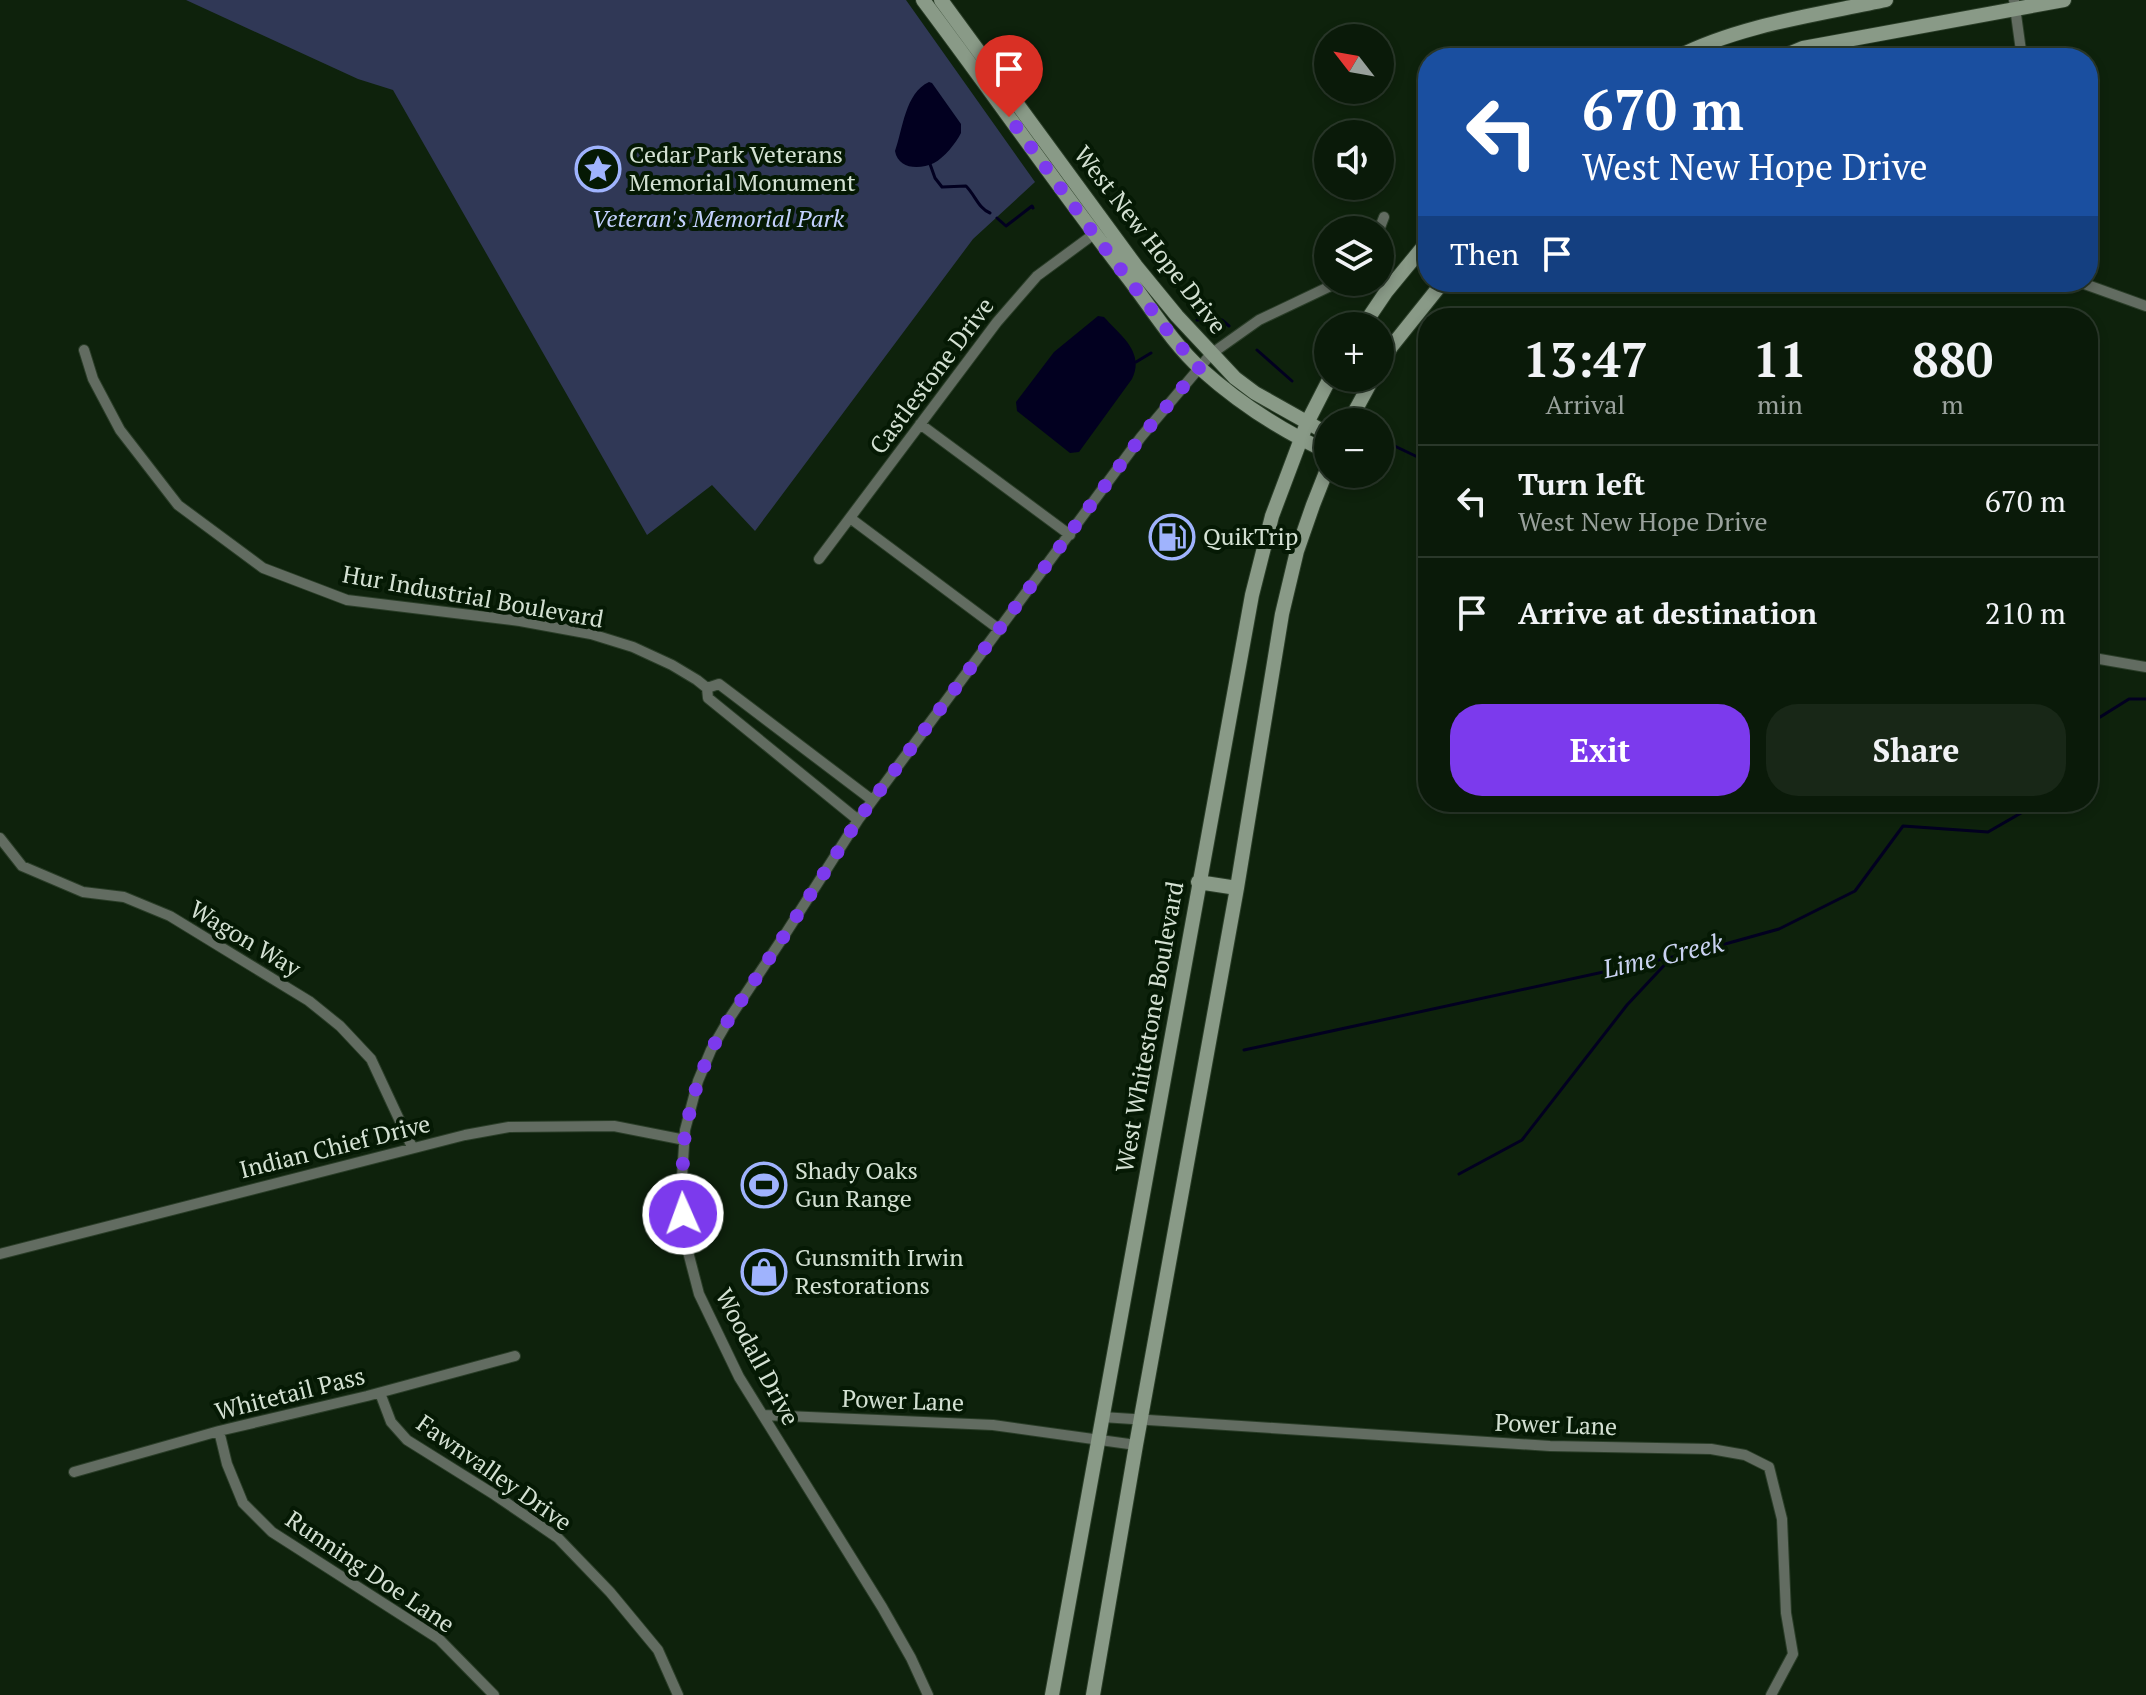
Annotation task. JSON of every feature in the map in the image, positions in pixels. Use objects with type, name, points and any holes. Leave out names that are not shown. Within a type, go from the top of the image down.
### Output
[{"type":"main road","name":"West New Hope Drive","points":[[923,0],[1094,234],[1199,368],[1245,404],[1314,445]]},
{"type":"main road","name":"West New Hope Drive","points":[[941,0],[1136,266],[1177,316],[1235,378],[1314,427]]},
{"type":"main road","points":[[1701,48],[1740,33],[1789,20],[1886,0]]},
{"type":"main road","points":[[1808,48],[2015,4],[2064,0]]},
{"type":"main road","points":[[1372,312],[1418,253]]},
{"type":"main road","points":[[1422,308],[1435,292]]},
{"type":"main road","points":[[1394,343],[1418,313]]},
{"type":"main road","name":"West Whitestone Boulevard","points":[[1052,1695],[1252,595],[1272,516],[1307,423],[1323,392]]},
{"type":"main road","points":[[1093,1695],[1237,888],[1282,614],[1297,551],[1320,488]]},
{"type":"main road","points":[[1198,882],[1237,888]]},
{"type":"street","points":[[2015,4],[2021,48]]},
{"type":"street","name":"Castlestone Drive","points":[[819,559],[997,322],[1037,276],[1094,234]]},
{"type":"street","points":[[2098,289],[2146,306]]},
{"type":"street","name":"Woodall Drive","points":[[928,1695],[882,1607],[732,1363],[699,1294],[687,1248],[681,1193],[685,1140],[698,1081],[729,1019],[858,820],[1141,437],[1211,354],[1259,320],[1314,294]]},
{"type":"street","name":"Hur Industrial Boulevard","points":[[84,350],[93,379],[120,430],[178,505],[263,568],[347,600],[512,620],[591,634],[633,647],[685,672],[707,688],[708,698],[858,820]]},
{"type":"street","points":[[920,424],[1070,535]]},
{"type":"street","points":[[850,518],[1000,630]]},
{"type":"street","points":[[2098,659],[2146,667]]},
{"type":"street","points":[[707,688],[719,684],[872,800]]},
{"type":"street","name":"Wagon Way","points":[[0,838],[22,866],[83,892],[124,897],[170,916],[309,1001],[340,1026],[371,1059],[412,1147]]},
{"type":"street","name":"Indian Chief Drive","points":[[0,1254],[412,1147],[509,1127],[614,1126],[685,1140]]},
{"type":"street","name":"Whitetail Pass","points":[[74,1472],[219,1431],[380,1393],[515,1356]]},
{"type":"street","name":"Fawnvalley Drive","points":[[380,1393],[391,1422],[407,1440],[558,1538],[610,1592],[658,1650],[678,1695]]},
{"type":"street","name":"Power Lane","points":[[763,1415],[993,1425],[1136,1445]]},
{"type":"street","name":"Power Lane","points":[[1102,1417],[1550,1446],[1711,1449],[1745,1455],[1769,1467],[1782,1519],[1786,1613],[1793,1654],[1771,1695]]},
{"type":"street","name":"Running Doe Lane","points":[[219,1431],[227,1464],[243,1503],[272,1532],[439,1639],[494,1695]]},
{"type":"green space","name":"Veteran's Memorial Park","points":[[186,0],[906,0],[1035,182],[973,239],[755,531],[712,485],[647,535],[393,90],[358,79]]},
{"type":"shaded area","points":[[929,82],[961,124],[961,133],[938,161],[922,167],[905,165],[895,151],[906,112],[915,94]]},
{"type":"shaded area","points":[[1098,316],[1104,317],[1129,345],[1136,361],[1135,369],[1132,379],[1079,452],[1070,453],[1017,411],[1016,402],[1054,352]]},
{"type":"waterway","points":[[930,164],[942,187],[966,186],[990,213]]},
{"type":"waterway","points":[[997,218],[1006,226],[1033,208]]},
{"type":"waterway","points":[[1197,320],[1222,320],[1229,326]]},
{"type":"waterway","points":[[1257,350],[1292,381]]},
{"type":"waterway","points":[[1136,362],[1151,353]]},
{"type":"waterway","points":[[1394,446],[1418,457]]},
{"type":"waterway","name":"Lime Creek","points":[[2098,718],[2129,699],[2146,699]]},
{"type":"waterway","name":"Lime Creek","points":[[1244,1050],[1700,951],[1779,929],[1855,891],[1903,826],[1988,832],[2023,812]]},
{"type":"waterway","points":[[1459,1174],[1522,1140],[1627,1005],[1671,958]]},
{"type":"place","name":"Cedar Park Veterans Memorial Monument","points":[[598,169]]},
{"type":"place","name":"QuikTrip","points":[[1172,537]]},
{"type":"place","name":"Shady Oaks Gun Range","points":[[764,1185]]},
{"type":"place","name":"Gunsmith Irwin Restorations","points":[[764,1272]]},
{"type":"route","points":[[683,1214],[681,1193],[685,1130],[698,1081],[729,1019],[858,820],[1141,437],[1199,368],[1094,234],[1009,117]]}]
